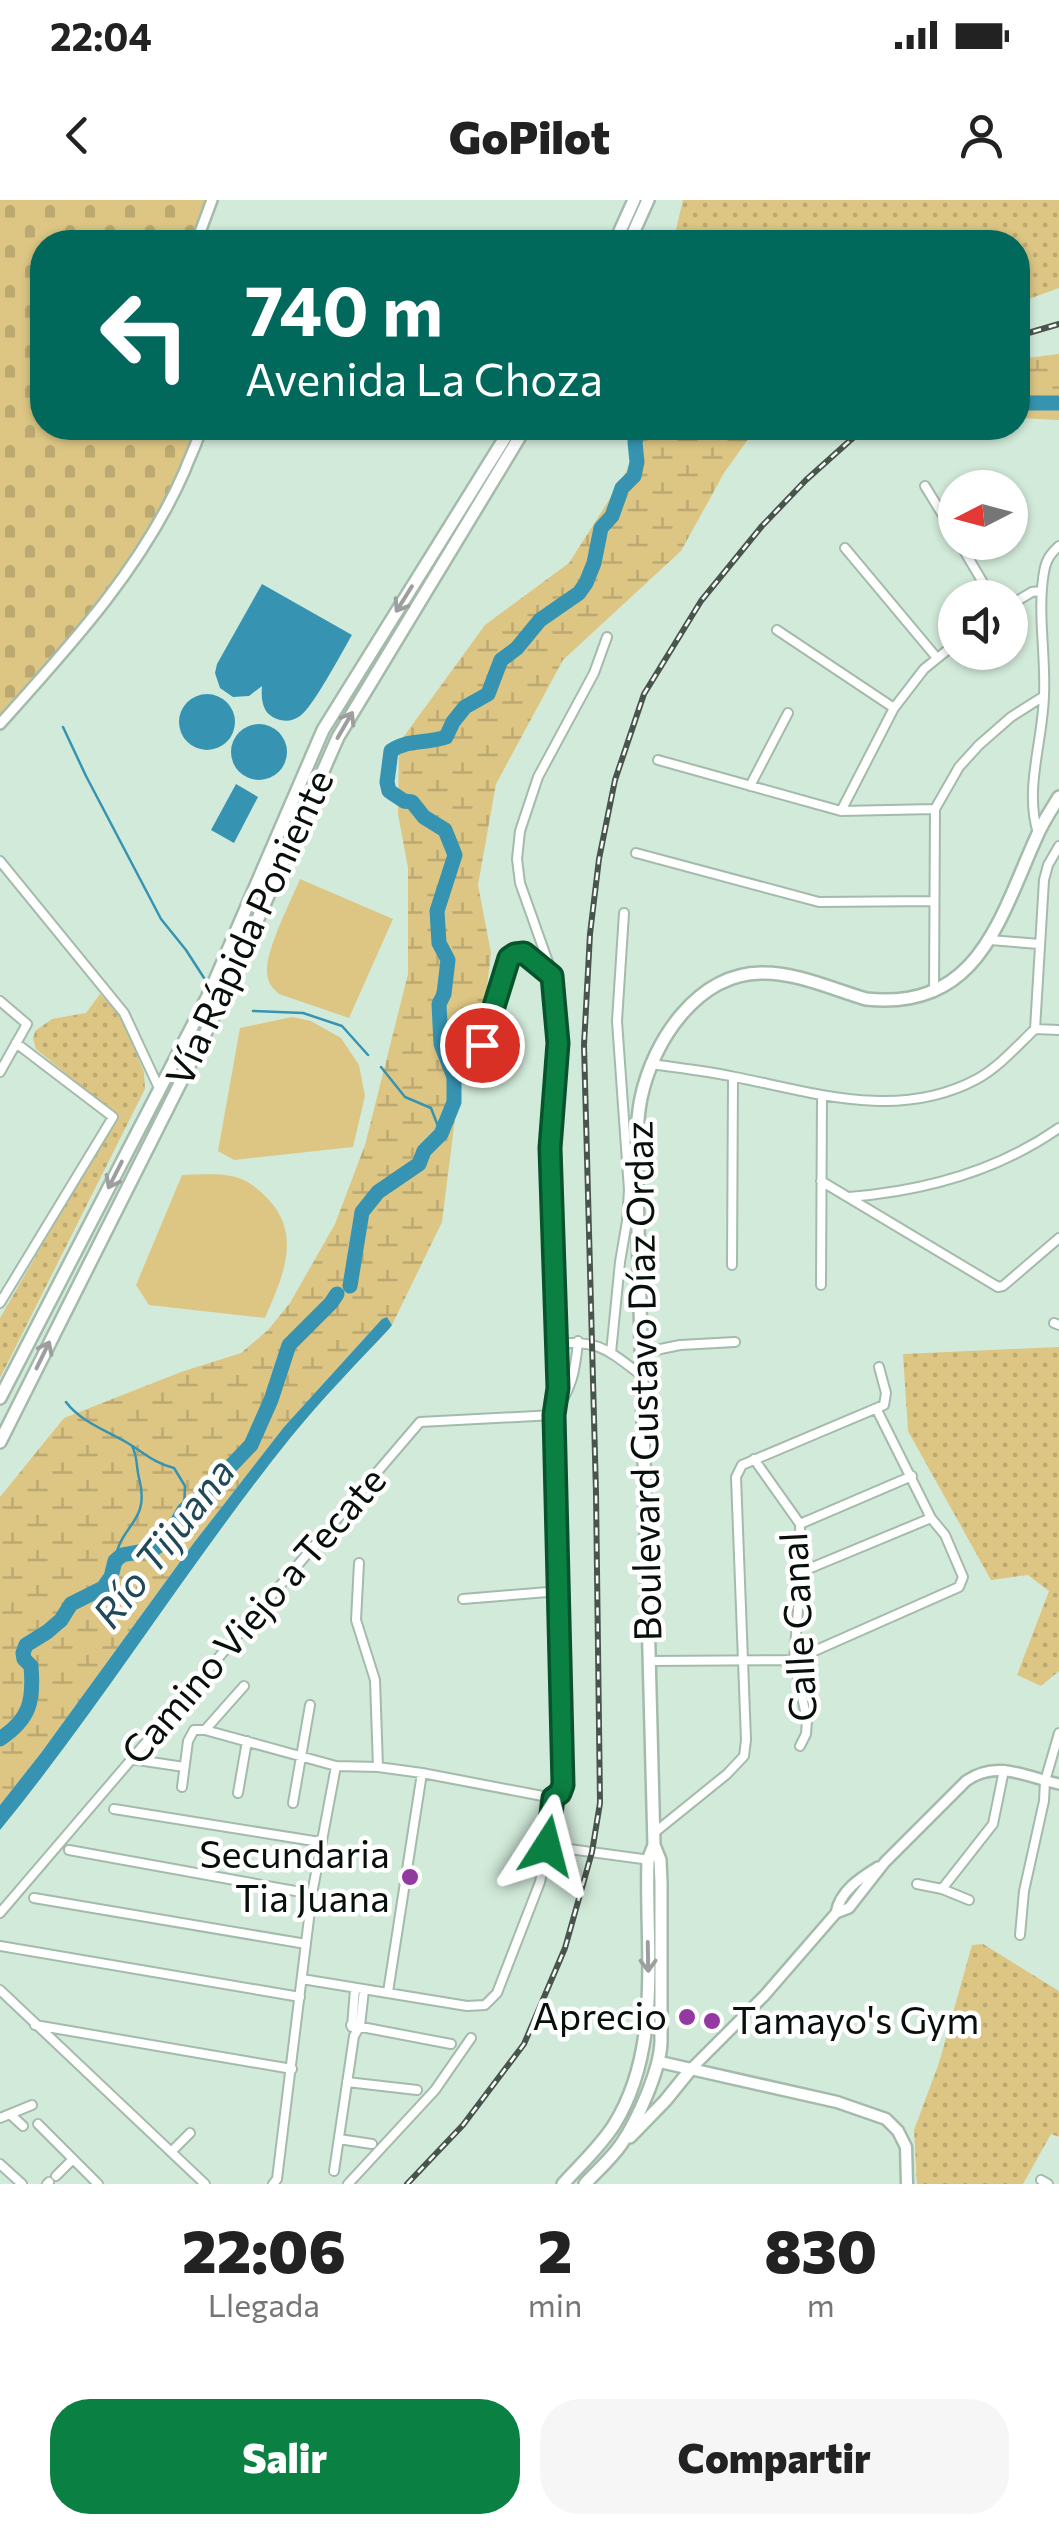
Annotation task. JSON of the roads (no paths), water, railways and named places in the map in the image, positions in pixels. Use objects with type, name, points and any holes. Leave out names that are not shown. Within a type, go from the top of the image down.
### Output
[{"type":"main road","points":[[620,230],[634,200]]},
{"type":"main road","points":[[634,230],[648,200]]},
{"type":"main road","points":[[0,1398],[210,992],[323,730],[504,440]]},
{"type":"main road","name":"Vía Rápida Poniente","points":[[0,1442],[223,998],[338,738],[518,440]]},
{"type":"main road","name":"Boulevard Gustavo Díaz Ordaz","points":[[564,2184],[601,2144],[635,2080],[648,1998],[654,1839],[633,1190],[638,1118],[652,1064],[687,1008],[733,977],[780,974],[877,1000],[902,1000],[945,986],[965,970],[990,940],[1059,796]]},
{"type":"main road","name":"Boulevard Gustavo Díaz Ordaz","points":[[584,2184],[620,2147],[660,2062],[663,1977],[654,1860]]},
{"type":"main road","points":[[648,1998],[652,2040],[660,2062]]},
{"type":"main road","points":[[635,2080],[660,2062],[837,2102],[886,2119],[906,2147],[907,2184]]},
{"type":"main road","points":[[620,2147],[691,2069]]},
{"type":"street","points":[[200,230],[212,200]]},
{"type":"street","points":[[0,724],[130,570],[171,503],[196,440]]},
{"type":"street","points":[[925,486],[938,508]]},
{"type":"street","points":[[1038,834],[1032,798],[1044,696],[1041,591],[1047,559],[1059,546]]},
{"type":"street","points":[[841,811],[894,708],[937,658],[845,548]]},
{"type":"street","points":[[1028,594],[1041,591]]},
{"type":"street","points":[[777,630],[894,708]]},
{"type":"street","points":[[182,1787],[188,1741],[194,1730],[336,1766],[422,1773],[553,1798],[563,1785],[554,1415],[558,1388],[550,1148],[558,1043],[552,976],[520,882],[517,858],[520,831],[538,778],[594,673],[607,636]]},
{"type":"street","points":[[934,992],[935,809],[978,744],[1044,696]]},
{"type":"street","points":[[750,786],[788,712]]},
{"type":"street","points":[[658,760],[841,811],[935,809]]},
{"type":"street","points":[[1036,1029],[1044,880],[1059,846]]},
{"type":"street","points":[[636,853],[819,902],[934,900]]},
{"type":"street","points":[[0,861],[124,1013],[159,1088]]},
{"type":"street","points":[[1048,865],[1059,865]]},
{"type":"street","points":[[611,1353],[633,1190],[617,1021],[624,914]]},
{"type":"street","points":[[990,940],[1039,944]]},
{"type":"street","points":[[472,1074],[509,958],[524,953],[552,976]]},
{"type":"street","points":[[0,1001],[28,1024],[0,1072]]},
{"type":"street","points":[[652,1064],[733,1076],[822,1097],[885,1102],[941,1094],[978,1078],[1036,1029],[1059,1030]]},
{"type":"street","points":[[0,1303],[113,1117],[16,1043]]},
{"type":"street","points":[[732,1264],[733,1076]]},
{"type":"street","points":[[821,1286],[822,1097]]},
{"type":"street","points":[[849,1197],[943,1182],[1008,1158],[1059,1128]]},
{"type":"street","points":[[821,1181],[998,1287],[1059,1238]]},
{"type":"street","points":[[554,1415],[574,1376],[578,1341]]},
{"type":"street","points":[[641,1352],[734,1342]]},
{"type":"street","points":[[554,1344],[592,1343],[641,1375]]},
{"type":"street","points":[[654,1839],[744,1756],[736,1477],[742,1465],[754,1459],[884,1405],[879,1368]]},
{"type":"street","points":[[648,1662],[794,1660],[959,1587],[963,1577],[945,1535],[931,1518],[877,1410]]},
{"type":"street","name":"Camino Viejo a Tecate","points":[[0,1913],[420,1422],[554,1415]]},
{"type":"street","name":"Calle Canal","points":[[754,1459],[800,1524],[801,1572],[794,1660],[807,1720],[800,1746]]},
{"type":"street","points":[[800,1524],[912,1476]]},
{"type":"street","points":[[801,1572],[931,1518]]},
{"type":"street","points":[[359,1563],[356,1620],[376,1680],[378,1767]]},
{"type":"street","points":[[463,1599],[560,1591]]},
{"type":"street","points":[[205,1730],[244,1686]]},
{"type":"street","points":[[292,1803],[310,1704]]},
{"type":"street","points":[[1020,1935],[1045,1781],[1059,1733]]},
{"type":"street","points":[[238,1793],[246,1741]]},
{"type":"street","points":[[131,1759],[184,1767]]},
{"type":"street","points":[[272,2184],[277,2179],[312,1894],[336,1766]]},
{"type":"street","points":[[691,2069],[764,1996],[836,1914],[840,1899],[885,1862],[966,1781],[986,1770],[1004,1770],[1059,1784]]},
{"type":"street","points":[[942,1889],[993,1824],[1004,1770]]},
{"type":"street","points":[[388,1992],[422,1773]]},
{"type":"street","points":[[302,1979],[467,2006],[485,2005],[497,1993],[540,1882],[553,1798]]},
{"type":"street","points":[[114,1809],[320,1842]]},
{"type":"street","points":[[547,1846],[654,1860]]},
{"type":"street","points":[[68,1850],[312,1894]]},
{"type":"street","points":[[917,1884],[970,1900]]},
{"type":"street","points":[[34,1898],[306,1944]]},
{"type":"street","points":[[0,1946],[300,1997]]},
{"type":"street","points":[[334,2171],[360,1989]]},
{"type":"street","points":[[0,1990],[205,2184]]},
{"type":"street","points":[[35,2025],[292,2069]]},
{"type":"street","points":[[355,2025],[451,2044]]},
{"type":"street","points":[[348,2184],[402,2128],[471,2038]]},
{"type":"street","points":[[347,2082],[417,2090]]},
{"type":"street","points":[[5,2116],[32,2104]]},
{"type":"street","points":[[5,2116],[23,2126]]},
{"type":"street","points":[[38,2124],[98,2184]]},
{"type":"street","points":[[171,2152],[190,2133]]},
{"type":"street","points":[[339,2138],[372,2144]]},
{"type":"street","points":[[51,2181],[72,2159]]},
{"type":"street","points":[[0,2164],[22,2184]]},
{"type":"water","points":[[262,584],[352,635],[312,702],[292,720],[268,714],[262,701],[262,686],[249,696],[233,697],[220,688],[215,673]]},
{"type":"water","points":[[207,694],[227,702],[235,722],[227,742],[207,750],[187,742],[179,722],[187,702]]},
{"type":"water","points":[[259,724],[279,732],[287,752],[279,772],[259,780],[239,772],[231,752],[239,732]]},
{"type":"water","points":[[236,784],[258,797],[234,843],[211,830]]},
{"type":"water","points":[[387,1317],[392,1325],[389,1329],[315,1409],[253,1485],[75,1733],[0,1830],[0,1805],[193,1544],[284,1427]]},
{"type":"waterway","name":"Río Tijuana","points":[[1030,403],[1059,403]]},
{"type":"waterway","name":"Río Tijuana","points":[[350,1286],[362,1212],[378,1192],[419,1164],[424,1151],[441,1134],[454,1102],[454,1077],[441,1044],[439,1004],[448,960],[439,943],[437,911],[455,855],[445,830],[424,817],[412,802],[389,791],[391,751],[446,737],[465,707],[488,694],[501,660],[517,648],[540,620],[579,593],[594,563],[601,528],[612,516],[622,488],[634,476],[636,440]]},
{"type":"waterway","points":[[63,727],[161,919],[206,981]]},
{"type":"waterway","points":[[253,1011],[303,1013],[342,1026],[368,1055]]},
{"type":"waterway","points":[[381,1067],[405,1097],[431,1108],[441,1134]]},
{"type":"waterway","name":"Río Tijuana","points":[[0,1739],[18,1724],[28,1708],[32,1689],[31,1666],[23,1653],[26,1645],[61,1620],[71,1604],[103,1588],[115,1561],[122,1555],[154,1549],[162,1543],[184,1510],[251,1445],[289,1345],[337,1294]]},
{"type":"waterway","points":[[66,1402],[93,1425],[174,1468],[185,1486],[184,1510]]},
{"type":"waterway","points":[[115,1561],[141,1505],[132,1446]]},
{"type":"railway","points":[[1030,332],[1059,324]]},
{"type":"railway","points":[[407,2184],[463,2125],[524,2044],[565,1948],[592,1852],[600,1803],[584,1045],[590,934],[599,859],[615,780],[644,694],[701,601],[762,526],[851,440]]},
{"type":"place","name":"Secundaria Tia Juana","points":[[410,1877]]},
{"type":"place","name":"Aprecio","points":[[687,2017]]},
{"type":"place","name":"Tamayo's Gym","points":[[712,2021]]}]
